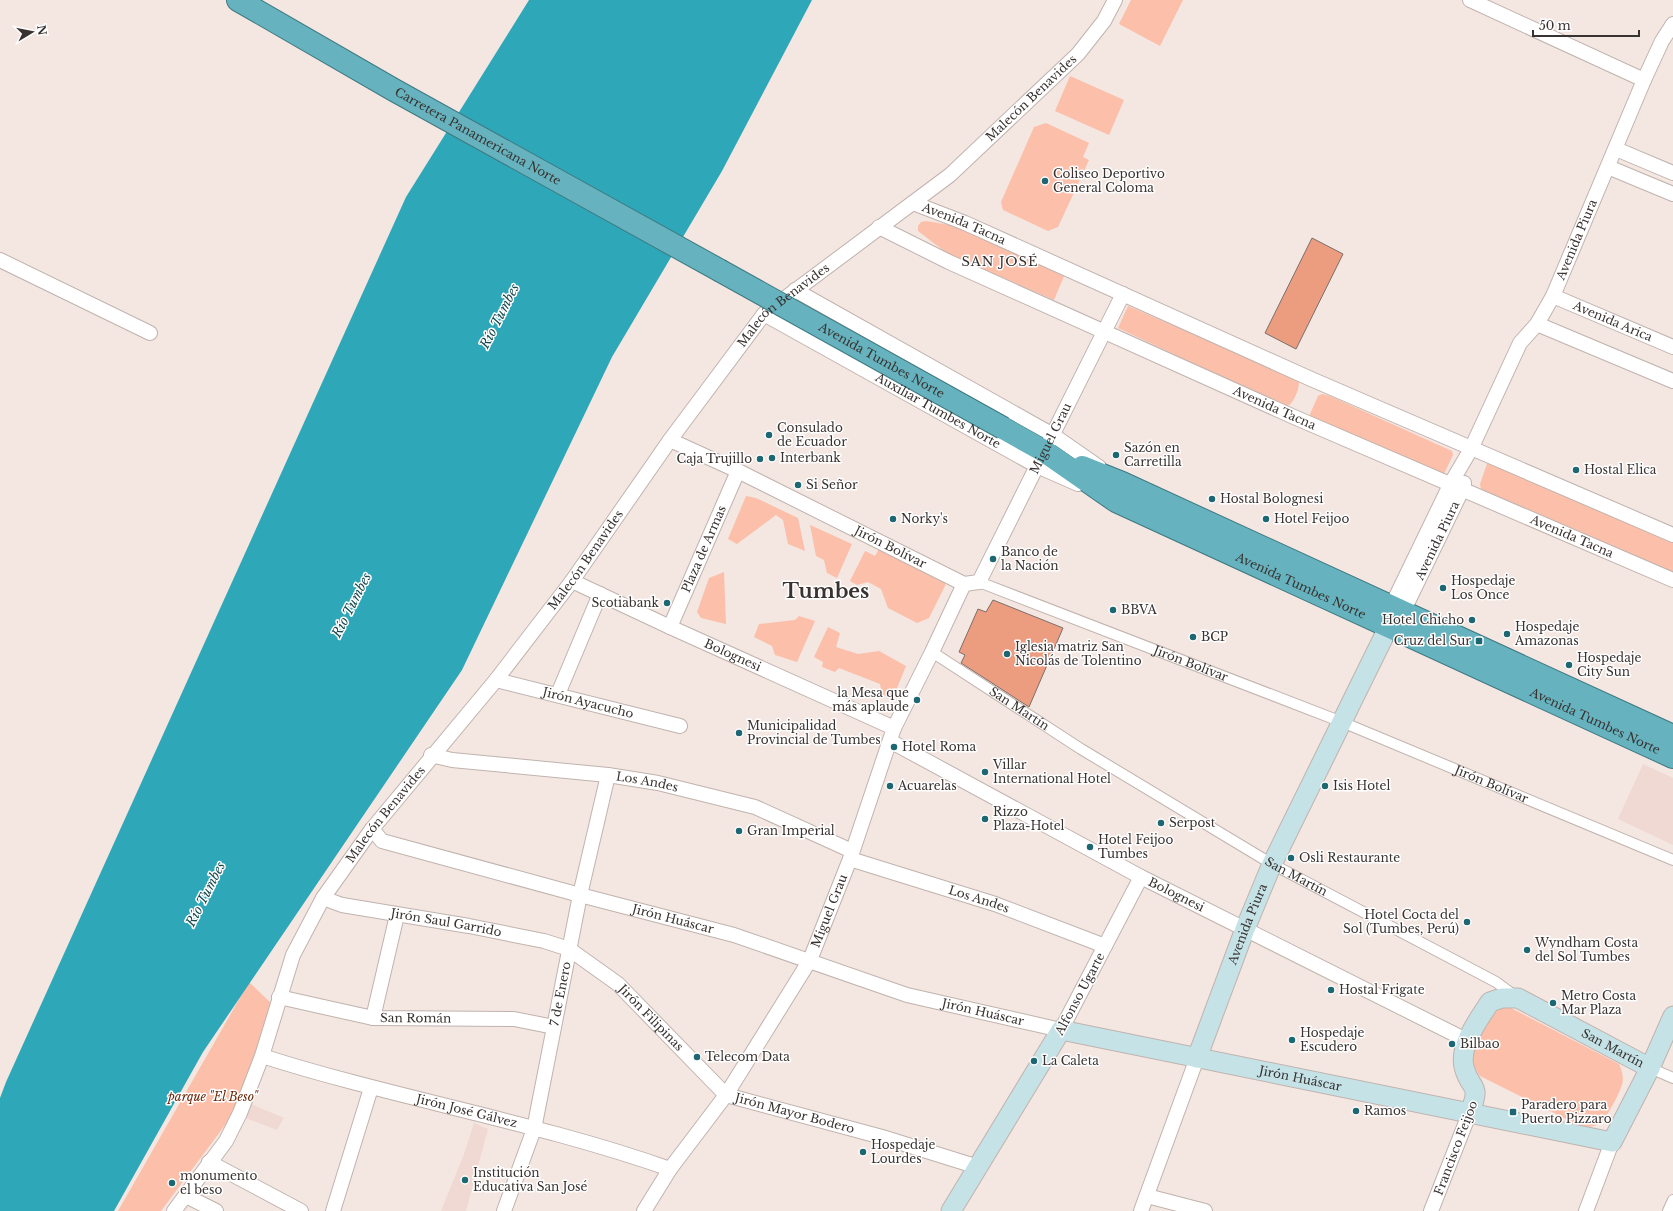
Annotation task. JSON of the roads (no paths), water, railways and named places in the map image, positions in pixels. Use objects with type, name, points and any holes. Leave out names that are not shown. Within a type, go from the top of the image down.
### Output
[{"type":"highway","name":"Carretera Panamericana Norte","points":[[238,0],[394,90],[719,270]]},
{"type":"highway","name":"Avenida Tumbes Norte","points":[[719,270],[1119,492],[1394,615],[1673,736]]},
{"type":"highway","name":"Avenida Tumbes Norte","points":[[1394,615],[1673,757]]},
{"type":"main road","name":"Avenida Piura","points":[[1197,1058],[1245,929],[1272,864],[1394,615]]},
{"type":"main road","name":"Francisco Feijoo","points":[[1470,1112],[1476,1098],[1475,1088],[1464,1066],[1463,1056],[1468,1041],[1490,1002],[1502,998],[1518,998]]},
{"type":"main road","name":"San Martín","points":[[1518,998],[1650,1068]]},
{"type":"main road","points":[[1612,1142],[1650,1068],[1673,1016]]},
{"type":"main road","name":"Jirón Huáscar","points":[[1061,1030],[1612,1142]]},
{"type":"main road","name":"Alfonso Ugarte","points":[[951,1211],[1061,1030]]},
{"type":"street","name":"Malecón Benavides","points":[[174,1211],[226,1140],[240,1113],[262,1056],[293,955],[323,898],[372,829],[431,756],[496,680],[572,581],[670,440],[764,314],[950,175],[1078,54],[1104,21],[1115,0]]},
{"type":"street","points":[[1470,0],[1644,80]]},
{"type":"street","name":"Avenida Piura","points":[[1394,615],[1456,487],[1471,449],[1520,343],[1537,324],[1554,296],[1644,80],[1662,41],[1673,24]]},
{"type":"street","points":[[1616,149],[1673,172]]},
{"type":"street","points":[[1608,167],[1673,194]]},
{"type":"street","name":"Avenida Tacna","points":[[913,203],[965,223],[1471,449],[1673,535]]},
{"type":"street","name":"Avenida Tacna","points":[[879,227],[949,262],[1294,417],[1673,580]]},
{"type":"street","points":[[0,260],[150,333]]},
{"type":"street","points":[[795,290],[1045,451]]},
{"type":"street","name":"Miguel Grau","points":[[979,582],[1123,294]]},
{"type":"street","name":"Avenida Arica","points":[[1554,296],[1673,347]]},
{"type":"street","name":"Auxiliar Tumbes Norte","points":[[764,314],[1045,451]]},
{"type":"street","points":[[1537,324],[1673,381]]},
{"type":"street","name":"Jirón Bolívar","points":[[670,440],[738,471],[964,584],[979,582],[1342,722],[1673,860]]},
{"type":"street","name":"Plaza de Armas","points":[[670,628],[738,471]]},
{"type":"street","name":"Bolognesi","points":[[572,581],[892,735],[1141,877],[1468,1041]]},
{"type":"street","name":"Miguel Grau","points":[[644,1211],[670,1169],[726,1095],[810,960],[851,855],[892,735],[964,584]]},
{"type":"street","points":[[558,694],[600,594]]},
{"type":"street","name":"San Martín","points":[[932,652],[1081,749],[1272,864],[1496,982],[1518,998]]},
{"type":"street","name":"Jirón Ayacucho","points":[[496,680],[558,694],[680,726]]},
{"type":"street","name":"Los Andes","points":[[431,756],[452,760],[608,775],[658,783],[755,807],[851,855],[995,904],[1105,946]]},
{"type":"street","name":"7 de Enero","points":[[504,1211],[534,1129],[580,896],[608,775]]},
{"type":"street","name":"Jirón Huáscar","points":[[372,829],[382,841],[580,896],[734,935],[810,960],[907,995],[1061,1030]]},
{"type":"street","name":"Alfonso Ugarte","points":[[1061,1030],[1141,877]]},
{"type":"street","name":"Jirón Saul Garrido","points":[[323,898],[342,905],[469,926],[544,941],[569,949]]},
{"type":"street","points":[[374,1018],[396,915]]},
{"type":"street","name":"Jirón Filipinas","points":[[569,949],[618,984],[726,1095]]},
{"type":"street","name":"San Román","points":[[279,997],[374,1018],[514,1019],[554,1027]]},
{"type":"street","name":"Jirón José Gálvez","points":[[262,1056],[371,1088],[625,1153],[670,1169]]},
{"type":"street","name":"Avenida Piura","points":[[1141,1211],[1197,1058]]},
{"type":"street","name":"San Martín","points":[[1650,1068],[1673,1078]]},
{"type":"street","points":[[333,1211],[371,1088]]},
{"type":"street","name":"Jirón Mayor Bodero","points":[[726,1095],[882,1136],[978,1167]]},
{"type":"street","name":"Francisco Feijoo","points":[[1431,1211],[1470,1112]]},
{"type":"street","points":[[1586,1211],[1612,1142]]},
{"type":"street","points":[[209,1162],[301,1211]]},
{"type":"street","points":[[186,1196],[216,1211]]},
{"type":"street","points":[[1146,1196],[1206,1211]]},
{"type":"street","points":[[1668,1211],[1673,1200]]},
{"type":"water","name":"Río Tumbes","points":[[529,0],[812,0],[722,171],[612,357],[462,670],[203,1052],[114,1211],[0,1211],[0,1098],[6,1082],[406,197]]},
{"type":"place","name":"Coliseo Deportivo General Coloma","points":[[1045,181]]},
{"type":"place","name":"Consulado de Ecuador","points":[[769,435]]},
{"type":"place","name":"Sazón en Carretilla","points":[[1116,455]]},
{"type":"place","name":"Interbank","points":[[772,458]]},
{"type":"place","name":"Caja Trujillo","points":[[760,459]]},
{"type":"place","name":"Hostal Elica","points":[[1576,470]]},
{"type":"place","name":"Si Señor","points":[[798,485]]},
{"type":"place","name":"Hostal Bolognesi","points":[[1212,499]]},
{"type":"place","name":"Norky's","points":[[893,519]]},
{"type":"place","name":"Hotel Feijoo","points":[[1266,519]]},
{"type":"place","name":"Banco de la Nación","points":[[993,559]]},
{"type":"place","name":"Hospedaje Los Once","points":[[1443,588]]},
{"type":"place","name":"Scotiabank","points":[[667,603]]},
{"type":"place","name":"BBVA","points":[[1113,610]]},
{"type":"place","name":"Hotel Chicho","points":[[1472,620]]},
{"type":"place","name":"Hospedaje Amazonas","points":[[1507,634]]},
{"type":"place","name":"BCP","points":[[1193,637]]},
{"type":"place","name":"Cruz del Sur","points":[[1479,641]]},
{"type":"place","name":"Iglesia matriz San Nicolás de Tolentino","points":[[1007,654]]},
{"type":"place","name":"Hospedaje City Sun","points":[[1569,665]]},
{"type":"place","name":"la Mesa que más aplaude","points":[[917,700]]},
{"type":"place","name":"Municipalidad Provincial de Tumbes","points":[[739,733]]},
{"type":"place","name":"Hotel Roma","points":[[894,747]]},
{"type":"place","name":"Villar International Hotel","points":[[985,772]]},
{"type":"place","name":"Acuarelas","points":[[890,786]]},
{"type":"place","name":"Isis Hotel","points":[[1325,786]]},
{"type":"place","name":"Rizzo Plaza-Hotel","points":[[985,819]]},
{"type":"place","name":"Serpost","points":[[1161,823]]},
{"type":"place","name":"Gran Imperial","points":[[739,831]]},
{"type":"place","name":"Hotel Feijoo Tumbes","points":[[1090,847]]},
{"type":"place","name":"Osli Restaurante","points":[[1291,858]]},
{"type":"place","name":"Hotel Cocta del Sol (Tumbes, Perú)","points":[[1467,922]]},
{"type":"place","name":"Wyndham Costa del Sol Tumbes","points":[[1527,950]]},
{"type":"place","name":"Hostal Frigate","points":[[1331,990]]},
{"type":"place","name":"Metro Costa Mar Plaza","points":[[1553,1003]]},
{"type":"place","name":"Hospedaje Escudero","points":[[1292,1040]]},
{"type":"place","name":"Bilbao","points":[[1452,1044]]},
{"type":"place","name":"Telecom Data","points":[[697,1057]]},
{"type":"place","name":"La Caleta","points":[[1034,1061]]},
{"type":"place","name":"Ramos","points":[[1356,1111]]},
{"type":"place","name":"Paradero para Puerto Pizzaro","points":[[1513,1112]]},
{"type":"place","name":"Hospedaje Lourdes","points":[[863,1152]]},
{"type":"place","name":"Institución Educativa San José","points":[[465,1180]]},
{"type":"place","name":"monumento el beso","points":[[172,1183]]},
{"type":"district","name":"SAN JOSÉ","points":[[1000,261]]},
{"type":"district","name":"Tumbes","points":[[826,591]]},
{"type":"park label","name":"parque \"El Beso\"","points":[[213,1097]]}]
